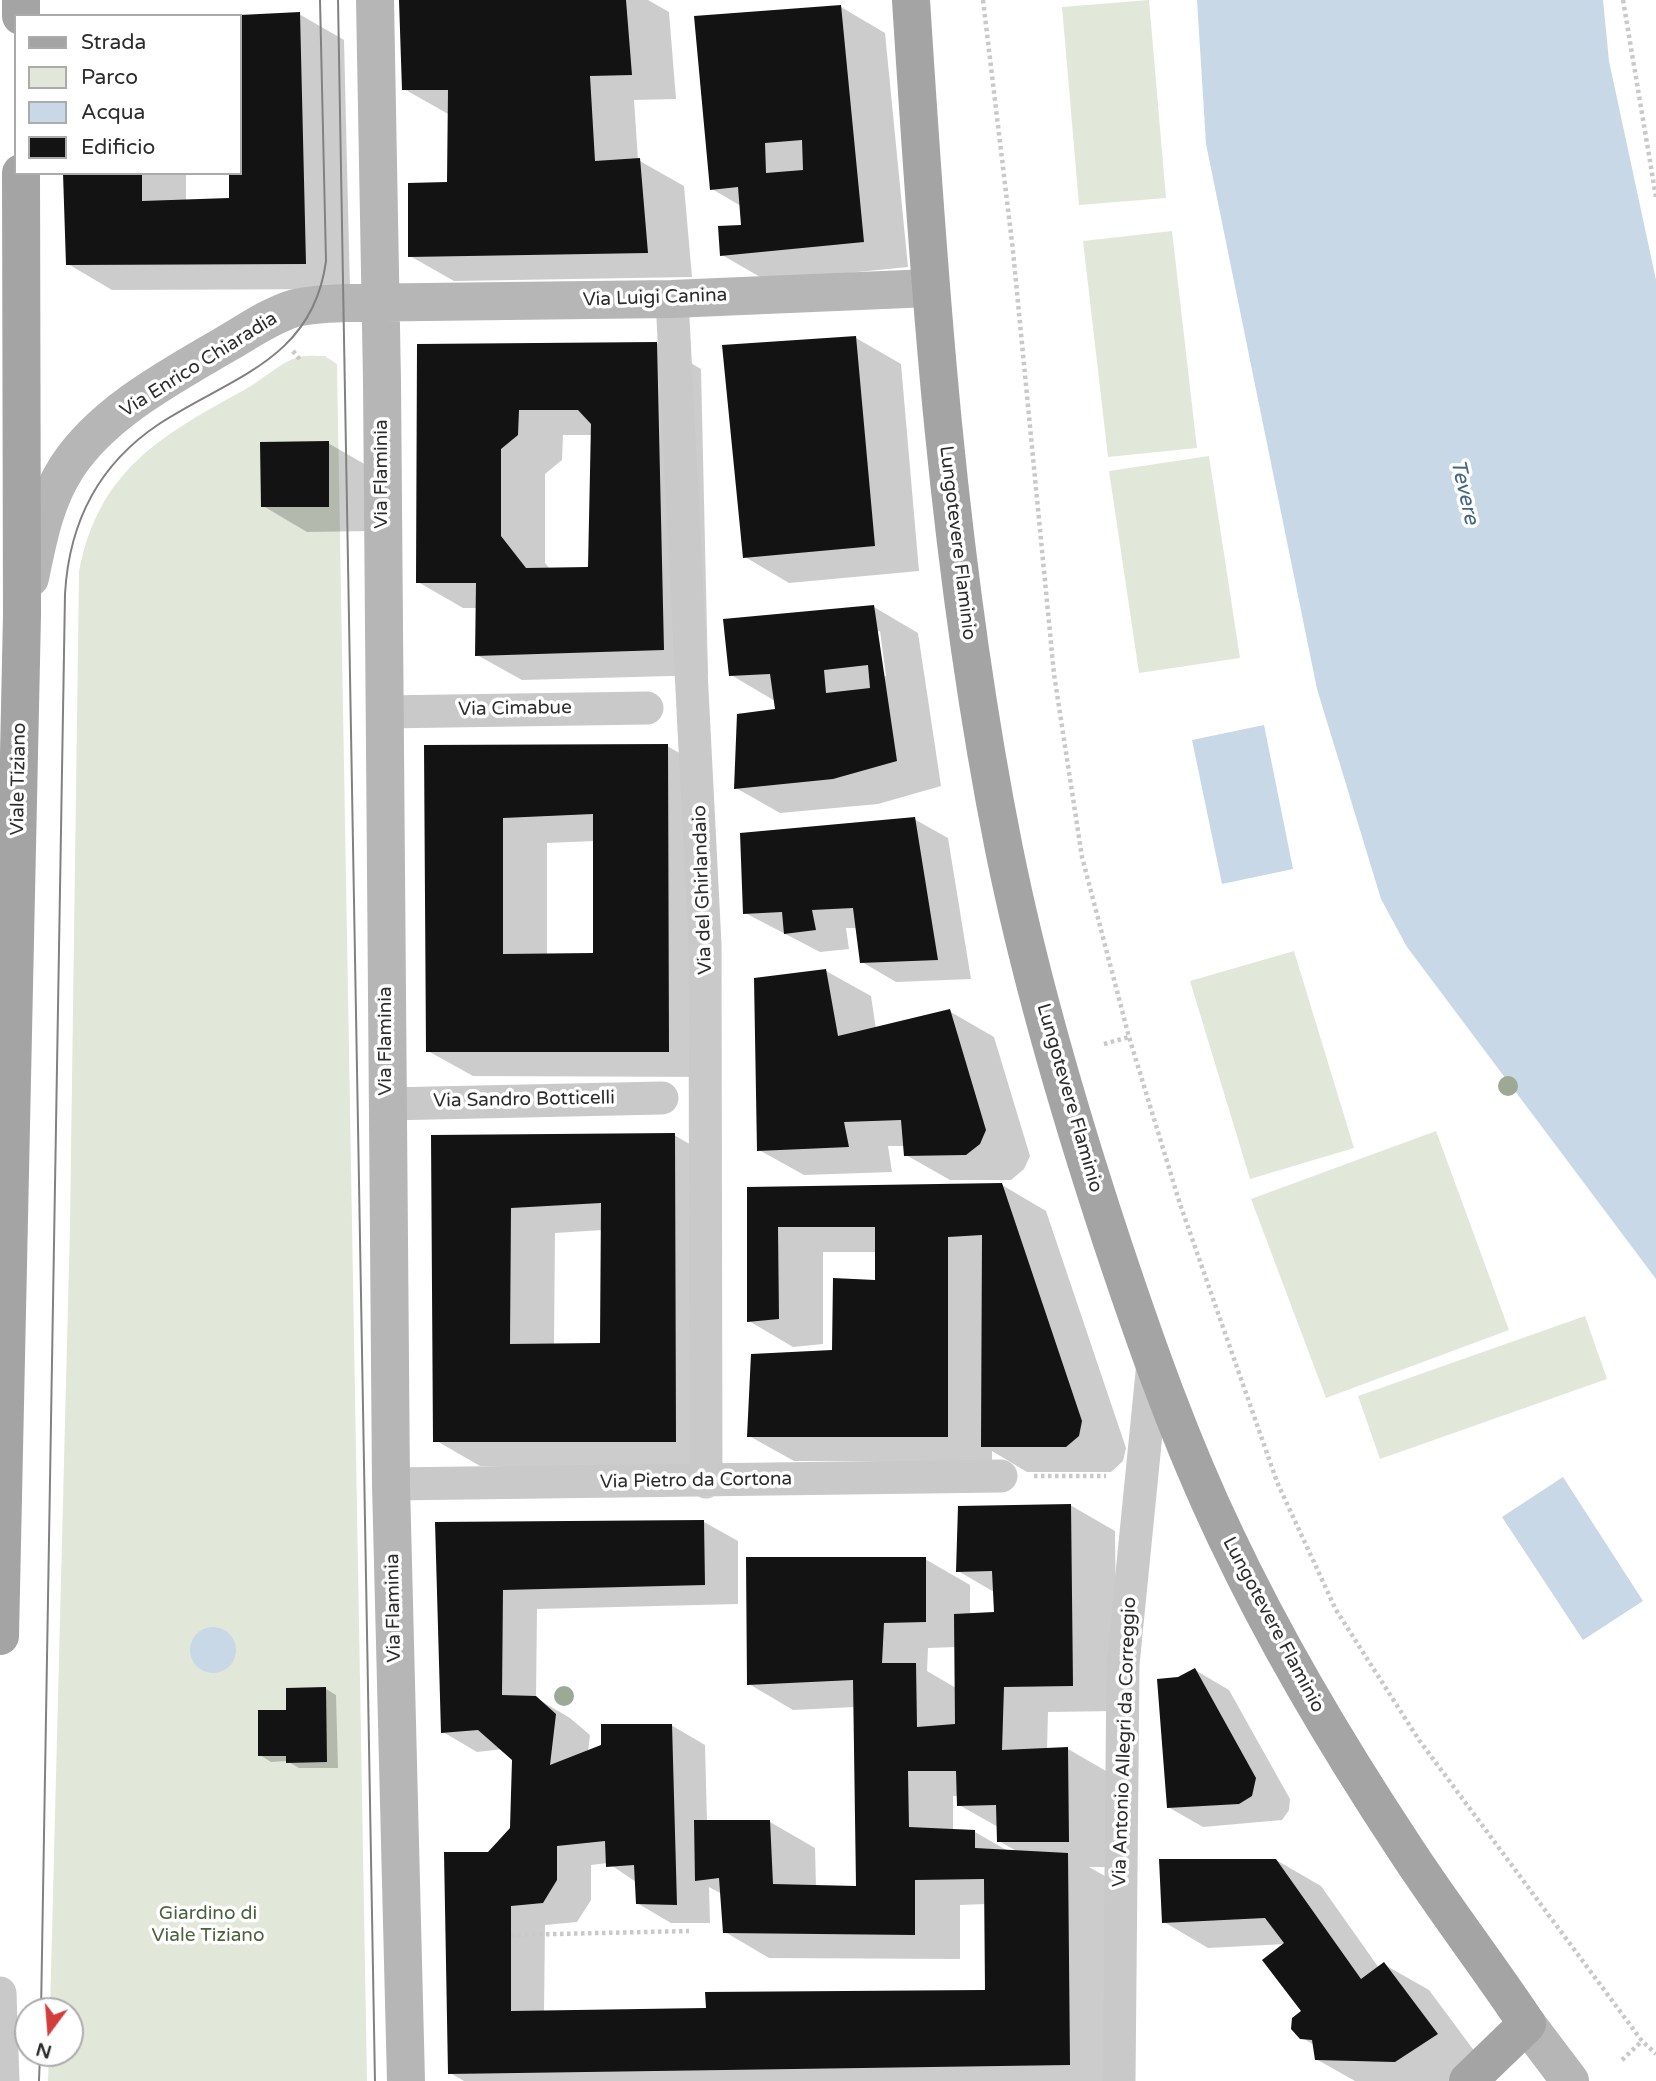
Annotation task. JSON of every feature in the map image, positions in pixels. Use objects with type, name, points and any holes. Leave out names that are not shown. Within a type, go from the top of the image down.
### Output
[{"type":"main road","name":"Lungotevere Flaminio","points":[[911,0],[930,288],[958,569],[1004,850],[1059,1068],[1091,1177],[1153,1363],[1224,1533],[1320,1716],[1406,1850],[1527,2024]]},
{"type":"main road","name":"Viale Tiziano","points":[[0,1636],[22,615],[21,175]]},
{"type":"main road","points":[[1468,2081],[1527,2024]]},
{"type":"main road","points":[[1510,2081],[1527,2024]]},
{"type":"street","name":"Via Flaminia","points":[[375,0],[391,1484],[406,2081]]},
{"type":"street","name":"Via Luigi Canina","points":[[380,303],[672,299],[930,288]]},
{"type":"street","name":"Via del Ghirlandaio","points":[[672,299],[705,931],[706,1482]]},
{"type":"street","name":"Via Enrico Chiaradia","points":[[22,615],[40,530],[54,490],[79,450],[121,411],[196,362],[281,313],[315,304],[380,303]]},
{"type":"street","name":"Via Cimabue","points":[[383,712],[647,708]]},
{"type":"street","name":"Via Sandro Botticelli","points":[[387,1104],[662,1098]]},
{"type":"street","name":"Via Antonio Allegri da Correggio","points":[[1119,2081],[1123,1664],[1153,1363]]},
{"type":"street","name":"Via Pietro da Cortona","points":[[391,1484],[706,1482],[1001,1476]]},
{"type":"street","points":[[0,1993],[3,2081]]},
{"type":"street","name":"Lungotevere Flaminio","points":[[1527,2024],[1570,2081]]},
{"type":"path","points":[[983,0],[1013,251],[1054,674],[1082,857],[1129,1037],[1180,1204],[1277,1482],[1336,1610],[1419,1740],[1642,2041],[1656,2054]]},
{"type":"path","points":[[1623,0],[1656,197]]},
{"type":"path","points":[[292,349],[301,361]]},
{"type":"path","points":[[1104,1044],[1129,1037]]},
{"type":"path","points":[[1052,1476],[1142,1475]]},
{"type":"path","points":[[511,1935],[689,1931]]},
{"type":"path","points":[[1622,2060],[1642,2041]]},
{"type":"green space","points":[[1149,0],[1166,198],[1079,205],[1062,7]]},
{"type":"green space","points":[[1172,231],[1197,448],[1108,457],[1083,241]]},
{"type":"green space","name":"Giardino di Viale Tiziano","points":[[302,356],[325,356],[337,364],[367,2081],[48,2081],[48,2067],[84,2067],[84,1997],[50,1997],[70,1225],[79,572],[88,537],[101,507],[117,482],[137,460],[185,424],[286,362]]},
{"type":"green space","points":[[1209,456],[1240,658],[1139,673],[1109,471]]},
{"type":"green space","points":[[1294,951],[1354,1148],[1250,1179],[1190,981]]},
{"type":"green space","points":[[1436,1131],[1509,1330],[1326,1398],[1251,1199]]},
{"type":"green space","points":[[1585,1316],[1607,1379],[1380,1459],[1358,1396]]},
{"type":"water","name":"Tevere","points":[[1197,0],[1603,0],[1609,61],[1656,280],[1656,1279],[1407,947],[1381,899],[1317,689],[1206,144]]},
{"type":"water","points":[[1264,725],[1293,869],[1222,884],[1192,740]]},
{"type":"water","points":[[1563,1477],[1643,1601],[1583,1640],[1502,1517]]},
{"type":"water","points":[[213,1627],[229,1634],[236,1650],[229,1666],[213,1673],[197,1666],[190,1650],[197,1634]]},
{"type":"building","points":[[399,0],[626,0],[632,75],[590,76],[595,161],[640,158],[648,253],[408,257],[408,183],[447,182],[448,90],[402,90]]},
{"type":"building","points":[[841,5],[864,242],[720,256],[718,226],[741,225],[738,187],[710,190],[694,16]],"holes":[[[802,140],[803,170],[766,173],[765,143]]]},
{"type":"building","points":[[300,12],[306,264],[66,265],[63,175],[142,175],[142,201],[229,198],[229,175],[242,175],[242,15]]},
{"type":"building","points":[[856,336],[875,546],[743,558],[722,345]]},
{"type":"building","points":[[657,342],[664,650],[475,656],[476,583],[416,583],[417,344]],"holes":[[[519,410],[578,410],[591,424],[588,567],[526,568],[501,536],[501,449],[518,435]]]},
{"type":"building","points":[[329,441],[329,507],[261,507],[260,442]]},
{"type":"building","points":[[874,605],[897,761],[833,779],[734,789],[737,714],[775,709],[770,674],[729,676],[723,619]],"holes":[[[868,665],[870,688],[826,693],[824,670]]]},
{"type":"building","points":[[668,744],[669,1052],[426,1052],[424,745]],"holes":[[[593,814],[593,953],[503,954],[503,818]]]},
{"type":"building","points":[[915,817],[938,960],[860,963],[853,908],[812,910],[816,930],[784,934],[782,912],[743,914],[740,833]]},
{"type":"building","points":[[826,969],[838,1036],[950,1009],[986,1130],[980,1144],[966,1155],[904,1156],[901,1120],[844,1122],[849,1147],[757,1151],[754,978]]},
{"type":"building","points":[[675,1133],[676,1442],[433,1442],[431,1135]],"holes":[[[601,1203],[600,1343],[510,1344],[511,1208]]]},
{"type":"building","points":[[1002,1183],[1082,1421],[1079,1436],[1066,1447],[981,1447],[982,1235],[948,1237],[948,1437],[747,1437],[751,1354],[832,1350],[833,1278],[875,1280],[875,1227],[778,1227],[779,1319],[747,1322],[747,1187]]},
{"type":"building","points":[[1071,1504],[1073,1686],[1004,1687],[1002,1750],[1068,1747],[1069,1842],[997,1842],[996,1805],[957,1806],[956,1771],[908,1771],[909,1827],[975,1830],[975,1848],[1068,1853],[1070,2065],[448,2074],[444,1852],[488,1852],[510,1828],[512,1760],[478,1730],[441,1733],[435,1522],[704,1520],[705,1585],[503,1590],[502,1695],[536,1696],[556,1714],[550,1765],[601,1745],[601,1724],[672,1724],[677,1905],[636,1904],[634,1865],[606,1867],[605,1841],[557,1846],[557,1880],[543,1903],[511,1906],[511,2011],[706,2008],[705,1992],[985,1990],[984,1879],[915,1880],[915,1935],[723,1933],[719,1878],[695,1881],[694,1820],[770,1820],[773,1884],[856,1886],[853,1680],[747,1685],[746,1557],[926,1557],[926,1622],[884,1623],[882,1663],[916,1663],[917,1727],[955,1724],[954,1614],[994,1612],[992,1571],[956,1572],[958,1506]]},
{"type":"building","points":[[1195,1668],[1256,1778],[1252,1796],[1239,1804],[1167,1808],[1157,1679],[1178,1677]]},
{"type":"building","points":[[326,1687],[327,1762],[286,1763],[286,1756],[258,1756],[258,1710],[286,1710],[286,1688]]},
{"type":"building","points":[[1159,1859],[1276,1859],[1361,1979],[1384,1962],[1438,2034],[1395,2062],[1315,2060],[1312,2040],[1300,2039],[1291,2029],[1292,2018],[1301,2011],[1262,1960],[1284,1943],[1265,1918],[1162,1923]]},
{"type":"tram line","points":[[41,1997],[65,594],[68,568],[73,543],[91,497],[120,457],[159,424],[265,362],[286,344],[305,322],[318,294],[326,261],[320,0]]},
{"type":"tram line","points":[[338,0],[375,2081]]},
{"type":"tram line","points":[[39,2081],[40,2067]]}]
